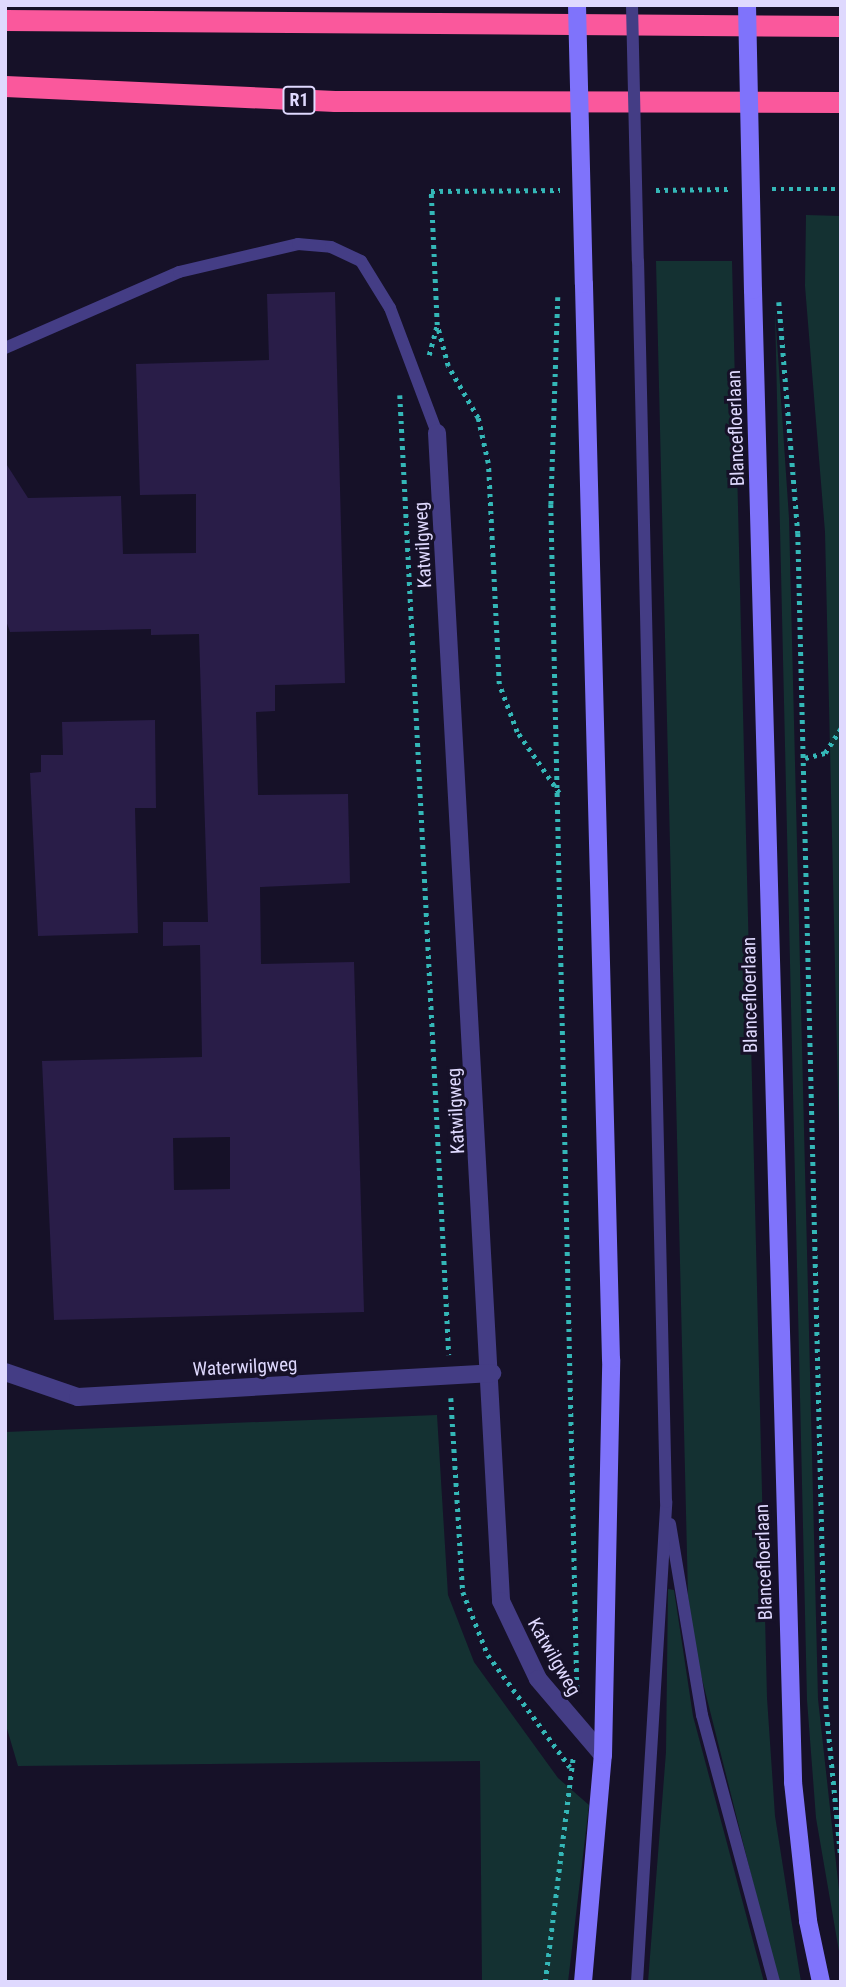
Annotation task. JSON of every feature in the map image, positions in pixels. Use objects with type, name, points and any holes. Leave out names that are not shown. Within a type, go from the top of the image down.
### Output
[{"type":"highway","points":[[5,20],[841,26]]},
{"type":"highway","name":"R1","points":[[5,86],[335,101],[841,102]]},
{"type":"main road","points":[[577,5],[611,1360],[603,1755],[585,1979]]},
{"type":"main road","name":"Blancefloerlaan","points":[[747,5],[793,1782],[808,1921],[821,1982]]},
{"type":"street","name":"Katwilgweg","points":[[437,433],[492,1373],[501,1601],[538,1679],[578,1730],[603,1755]]},
{"type":"street","name":"Waterwilgweg","points":[[5,1373],[78,1396],[492,1373]]},
{"type":"lane","points":[[632,5],[667,1502],[637,1982]]},
{"type":"lane","points":[[5,348],[179,272],[298,244],[331,247],[360,261],[390,308],[437,433]]},
{"type":"lane","points":[[667,1502],[702,1715],[774,1982]]},
{"type":"path","points":[[431,191],[437,325],[448,366],[478,418],[488,463],[499,684],[517,732],[560,795]]},
{"type":"path","points":[[545,1982],[570,1768],[578,1730],[560,795],[551,504],[559,282]]},
{"type":"path","points":[[778,288],[798,533],[826,1705],[841,1857]]},
{"type":"path","points":[[429,355],[437,325]]},
{"type":"path","points":[[398,433],[463,1592],[488,1655],[570,1768]]},
{"type":"path","points":[[805,758],[825,753],[841,729]]},
{"type":"green space","points":[[806,215],[841,216],[841,1226],[825,532],[805,286]]},
{"type":"green space","points":[[656,261],[732,261],[767,1698],[775,1816],[801,1982],[778,1982],[697,1659],[688,1596]]},
{"type":"green space","points":[[775,311],[789,518],[818,1699],[841,1908],[841,1963],[816,1818],[807,1700]]},
{"type":"green space","points":[[437,1415],[448,1595],[474,1662],[558,1778],[589,1805],[568,1982],[482,1982],[480,1761],[18,1766],[5,1722],[5,1432]]},
{"type":"green space","points":[[668,1589],[674,1590],[693,1716],[764,1982],[648,1982],[666,1752]]},
{"type":"building","points":[[335,292],[345,683],[275,685],[275,711],[256,712],[258,795],[348,794],[350,883],[260,887],[261,964],[354,962],[364,1312],[54,1320],[42,1061],[202,1057],[200,945],[163,946],[163,922],[208,922],[199,634],[151,635],[151,629],[10,632],[5,618],[5,462],[28,498],[121,496],[123,554],[196,553],[196,494],[140,495],[136,364],[269,360],[267,294]],"holes":[[[230,1137],[230,1189],[174,1190],[173,1138]]]},
{"type":"building","points":[[155,720],[156,808],[135,808],[138,933],[38,936],[30,773],[41,772],[41,755],[63,755],[62,722]]}]
